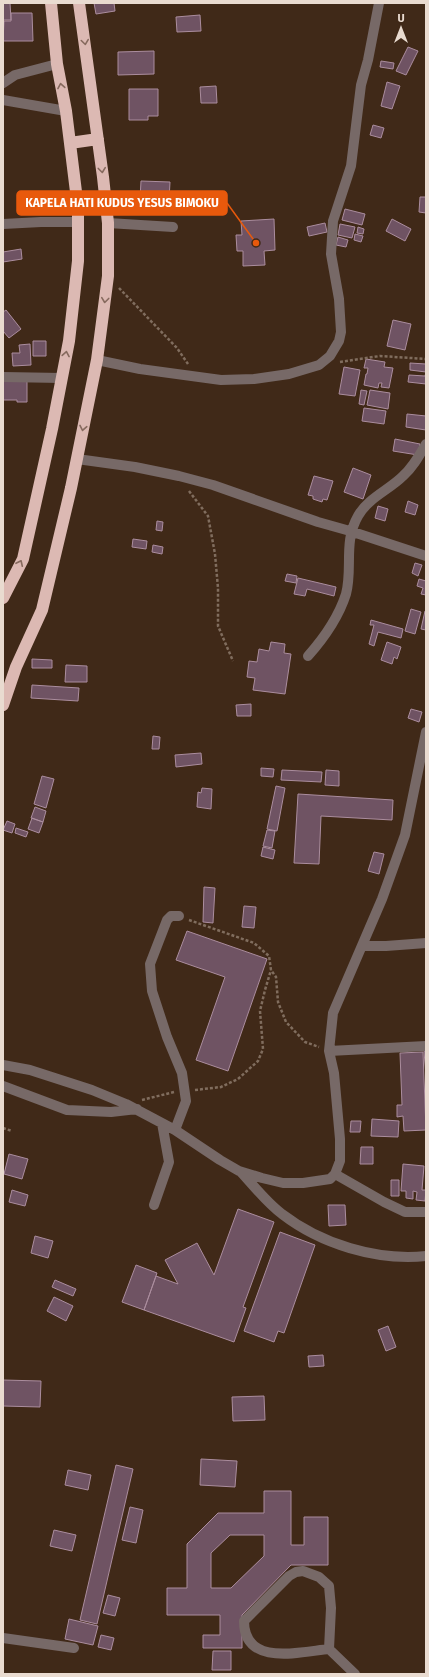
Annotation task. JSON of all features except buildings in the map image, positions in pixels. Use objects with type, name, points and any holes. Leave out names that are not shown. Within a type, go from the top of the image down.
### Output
[{"type":"highway","points":[[3,598],[23,559],[69,341],[78,260],[78,208],[66,111],[57,64],[51,3]]},
{"type":"highway","points":[[3,705],[16,667],[42,610],[77,459],[97,360],[108,276],[108,222],[79,3]]},
{"type":"highway","points":[[70,143],[98,138]]},
{"type":"street","points":[[97,360],[140,369],[221,380],[254,379],[289,374],[319,365],[330,356],[339,341],[341,332],[339,299],[331,254],[332,221],[351,166],[361,85],[380,3]]},
{"type":"street","points":[[3,83],[15,75],[57,64]]},
{"type":"street","points":[[3,100],[66,111]]},
{"type":"street","points":[[3,224],[78,222]]},
{"type":"street","points":[[108,222],[173,227]]},
{"type":"street","points":[[3,377],[62,378]]},
{"type":"street","points":[[308,656],[319,644],[338,614],[346,593],[350,531],[358,515],[378,495],[403,476],[416,462],[426,444]]},
{"type":"street","points":[[77,459],[135,467],[214,485],[318,522],[426,556]]},
{"type":"street","points":[[3,1065],[30,1070],[92,1090],[126,1104],[175,1130],[239,1171],[283,1183],[303,1183],[330,1179],[335,1174],[340,1161],[340,1139],[334,1073],[329,1051],[333,1014],[382,899],[404,835],[426,732]]},
{"type":"street","points":[[175,1130],[186,1101],[182,1073],[167,1037],[152,991],[150,964],[167,920],[171,916],[179,916]]},
{"type":"street","points":[[363,946],[426,943]]},
{"type":"street","points":[[329,1051],[426,1046]]},
{"type":"street","points":[[3,1086],[67,1110],[111,1112],[137,1110]]},
{"type":"street","points":[[154,1205],[169,1162],[162,1123]]},
{"type":"street","points":[[239,1171],[280,1213],[301,1227],[319,1236],[336,1243],[379,1255],[426,1256]]},
{"type":"street","points":[[335,1174],[384,1202],[405,1212],[426,1212]]},
{"type":"street","points":[[329,1650],[331,1608],[330,1590],[329,1586],[311,1572],[303,1571],[289,1576],[244,1621],[246,1635],[252,1644],[265,1652],[276,1654],[329,1650],[355,1674]]},
{"type":"street","points":[[3,1638],[74,1648]]},
{"type":"path","points":[[108,276],[177,348],[196,376]]},
{"type":"path","points":[[319,365],[380,356],[426,359]]},
{"type":"path","points":[[178,476],[208,516],[215,554],[218,588],[218,626],[233,661]]},
{"type":"path","points":[[126,1104],[184,1090],[203,1090],[221,1087],[238,1079],[258,1061],[263,1049],[260,1011],[271,970],[269,956],[254,943],[179,916]]},
{"type":"path","points":[[271,970],[276,977],[278,1002],[286,1022],[305,1042],[329,1051]]},
{"type":"path","points":[[3,1128],[12,1131]]},
{"type":"place","name":"KAPELA HATI KUDUS YESUS BIMOKU","points":[[256,243]]}]
